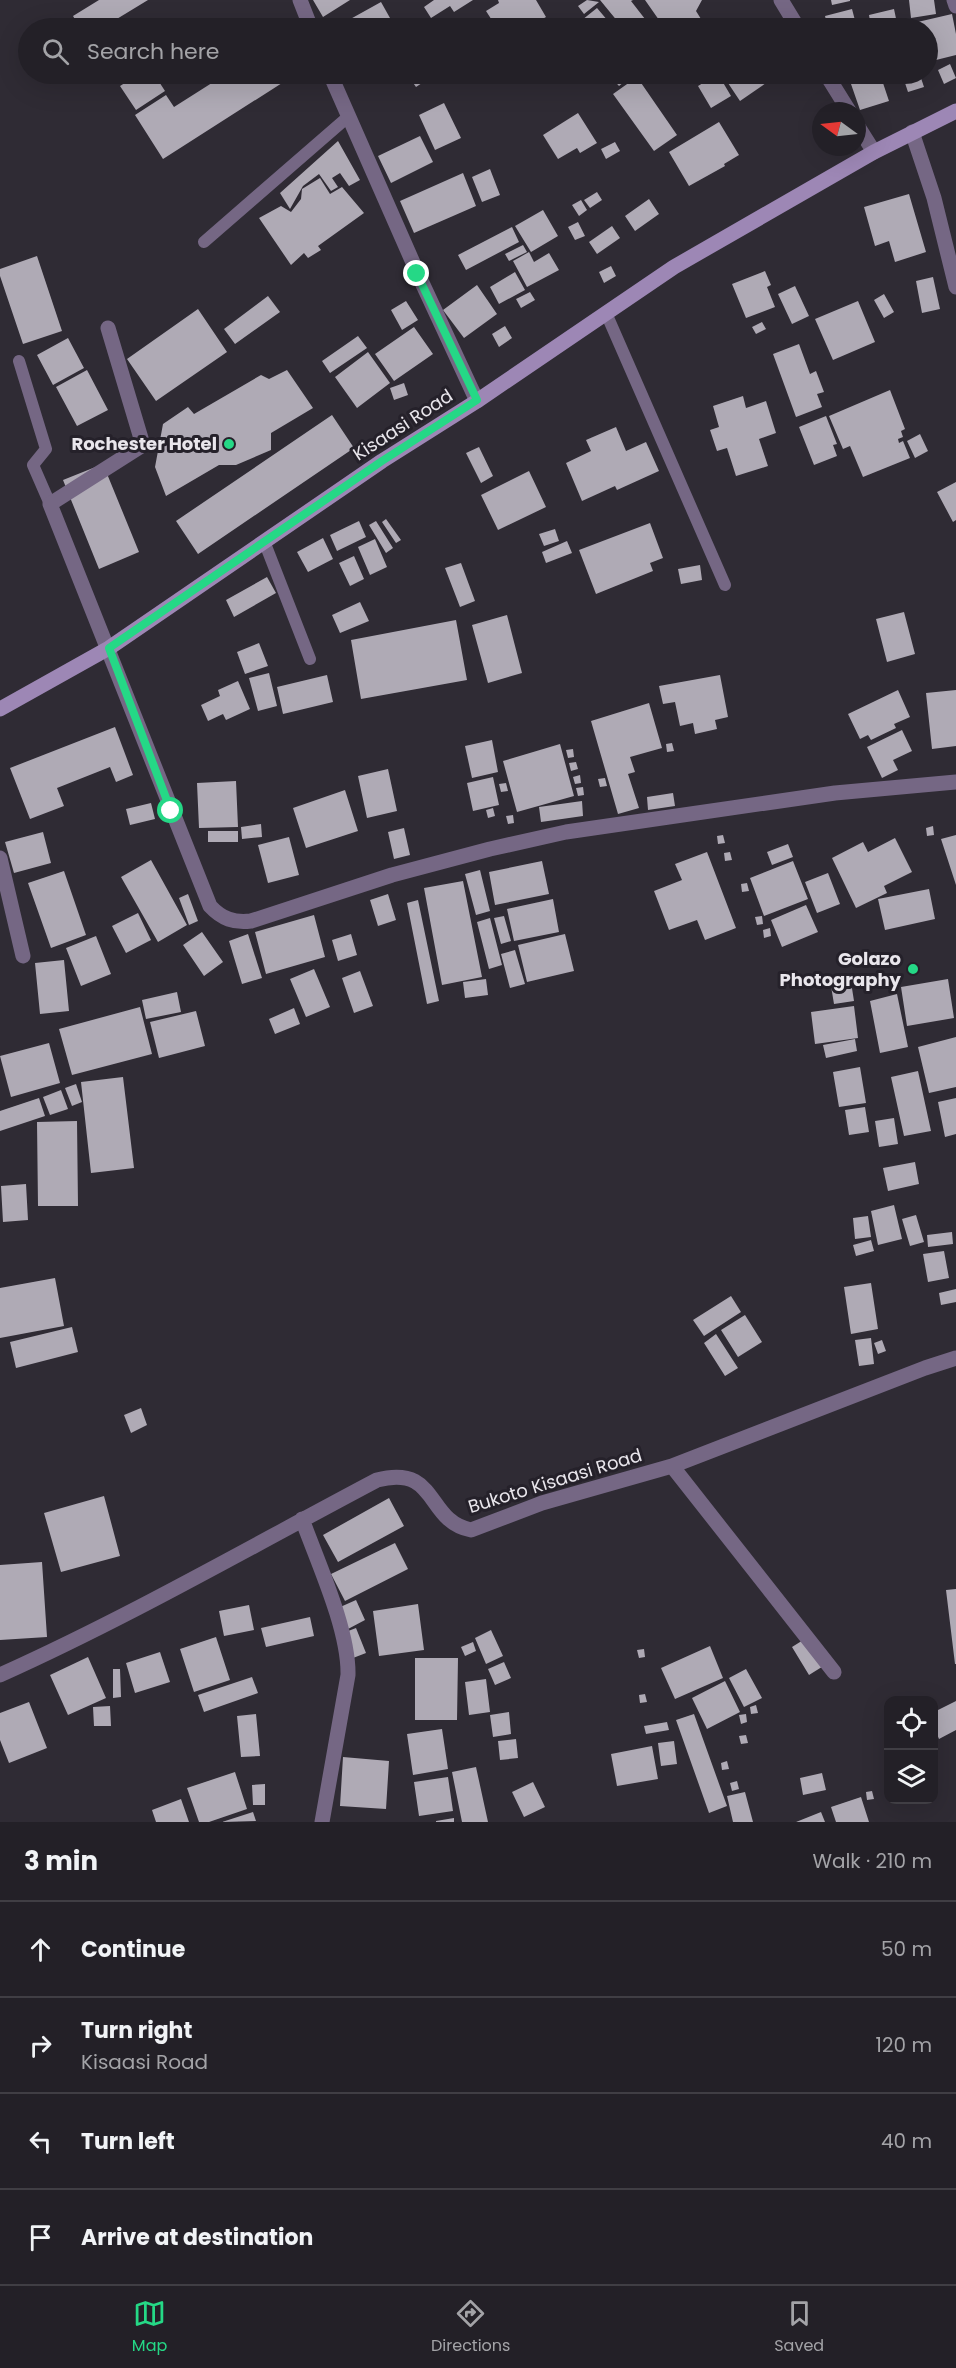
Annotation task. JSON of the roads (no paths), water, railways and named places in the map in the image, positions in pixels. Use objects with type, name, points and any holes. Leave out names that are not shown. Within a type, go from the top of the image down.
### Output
[{"type":"main road","name":"Kisaasi Road","points":[[0,709],[109,648],[382,461],[674,267],[873,152],[956,111]]},
{"type":"street","points":[[300,0],[307,18]]},
{"type":"street","points":[[781,0],[792,18]]},
{"type":"street","points":[[954,0],[956,6]]},
{"type":"street","points":[[335,84],[417,274],[477,400]]},
{"type":"street","points":[[832,84],[843,102]]},
{"type":"street","points":[[912,132],[934,198],[956,287]]},
{"type":"street","points":[[866,140],[873,152]]},
{"type":"street","points":[[108,328],[143,445],[50,504],[210,906],[218,915],[239,922],[251,921],[402,872],[566,832],[835,793],[956,782]]},
{"type":"street","points":[[0,858],[23,956]]},
{"type":"street","name":"Bukoto Kisaasi Road","points":[[0,1676],[59,1649],[186,1583],[376,1479],[391,1476],[408,1478],[422,1484],[449,1521],[460,1528],[471,1530],[542,1503],[672,1466],[924,1368],[956,1358]]},
{"type":"street","points":[[672,1466],[834,1672]]},
{"type":"street","points":[[302,1519],[342,1630],[349,1656],[348,1675],[322,1822]]},
{"type":"lane","points":[[204,242],[349,116]]},
{"type":"lane","points":[[606,314],[724,585]]},
{"type":"lane","points":[[19,361],[46,449],[33,465],[50,504]]},
{"type":"lane","points":[[264,541],[310,659]]},
{"type":"place","name":"Rochester Hotel","points":[[229,444]]},
{"type":"place","name":"Golazo Photography","points":[[913,969]]}]
